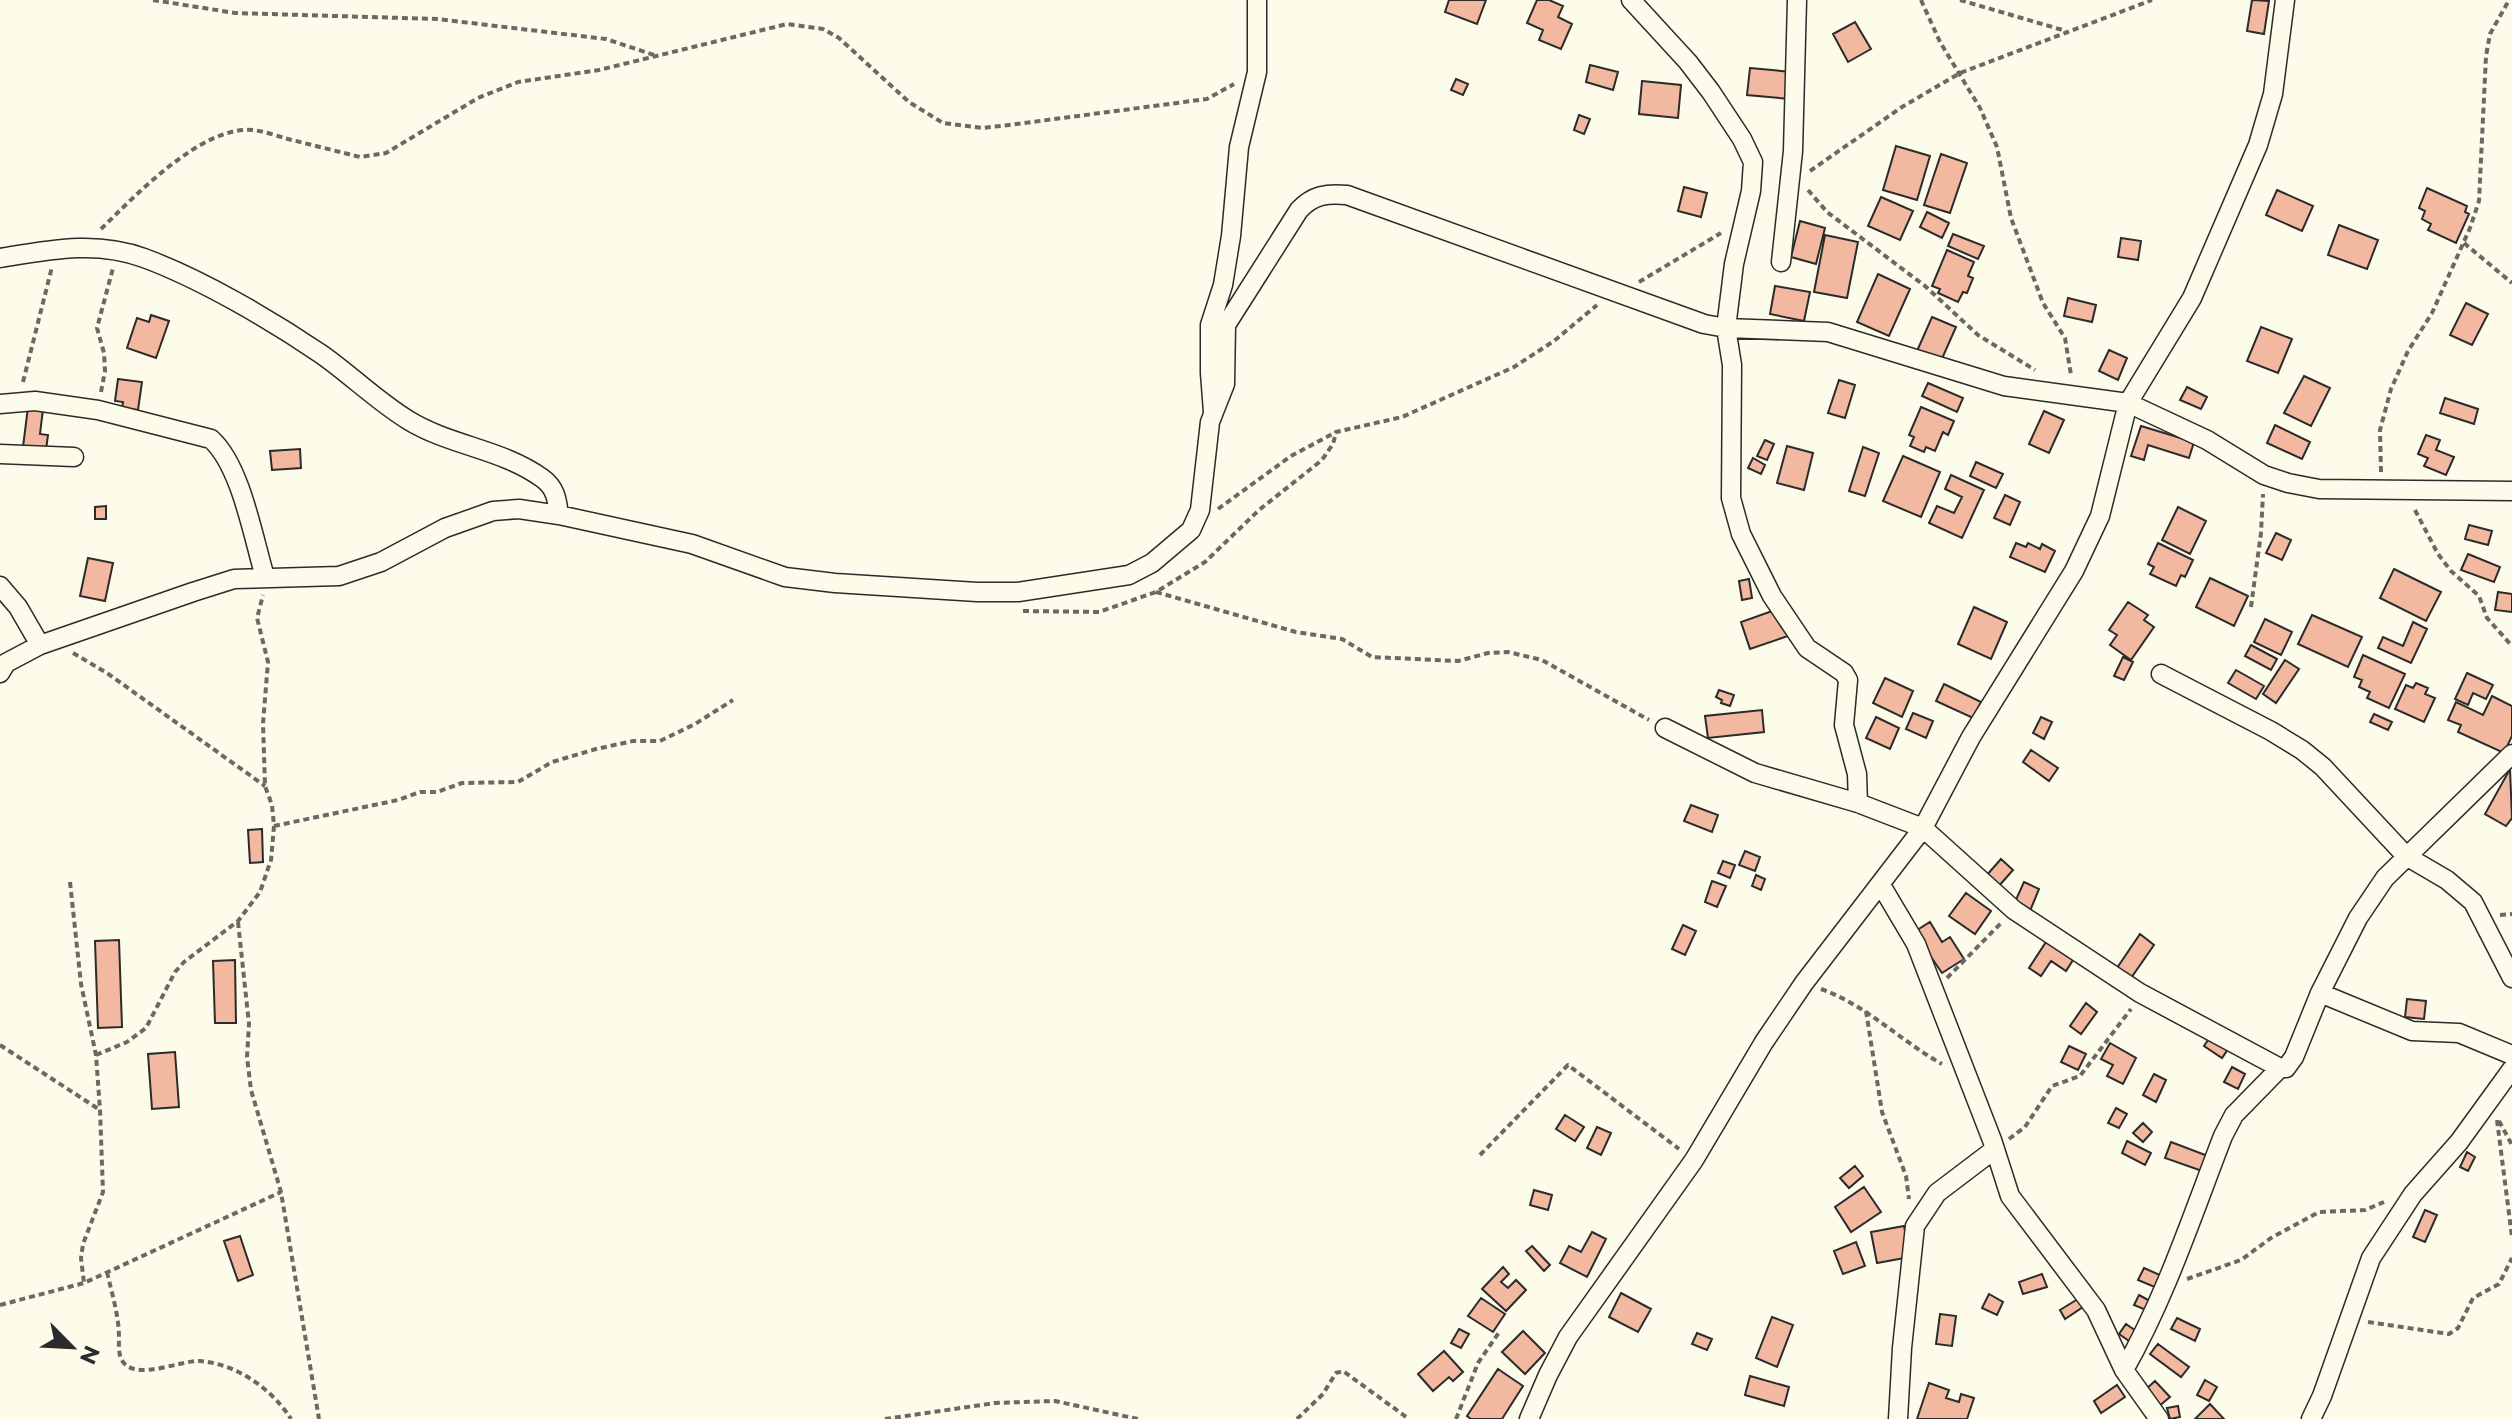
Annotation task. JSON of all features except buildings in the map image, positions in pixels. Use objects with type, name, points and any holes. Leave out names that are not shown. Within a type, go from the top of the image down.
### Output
[{"type":"street","points":[[0,673],[6,663],[47,644],[234,579],[339,576],[366,568],[445,528],[493,511],[519,509],[559,515],[692,544],[785,577],[977,592],[1028,591],[1129,575],[1152,563],[1191,530],[1200,510],[1213,414],[1210,325],[1223,285],[1239,147],[1257,72],[1257,0]]},
{"type":"street","points":[[1631,0],[1688,62],[1742,139],[1753,162],[1751,191],[1734,264],[1726,328],[1732,365],[1731,498],[1741,534],[1772,596],[1807,648],[1844,673],[1848,680],[1844,725],[1857,774],[1858,803]]},
{"type":"street","points":[[1781,262],[1794,180],[1797,0]]},
{"type":"street","points":[[1529,1419],[1568,1337],[1694,1160],[1764,1042],[1804,983],[1923,828],[1971,737],[2087,546],[2100,516],[2128,403],[2192,298],[2258,145],[2273,94],[2285,0]]},
{"type":"street","points":[[1213,414],[1225,384],[1224,333],[1230,317],[1299,210],[1316,196],[1347,195],[1704,324],[1726,328],[1828,332],[2004,386],[2128,403],[2207,440],[2264,475],[2288,483],[2319,489],[2512,491]]},
{"type":"street","points":[[0,258],[84,246],[117,250],[144,258],[235,302],[321,355],[411,422],[506,458],[546,480],[556,493],[559,515]]},
{"type":"street","points":[[9,404],[35,401],[98,410],[211,439],[223,450],[232,468],[265,577]]},
{"type":"street","points":[[0,454],[74,457]]},
{"type":"street","points":[[0,586],[47,644]]},
{"type":"street","points":[[2161,674],[2302,750],[2323,767],[2406,856],[2447,880],[2473,902],[2512,978]]},
{"type":"street","points":[[1665,728],[1755,773],[1858,803],[1923,828],[2014,910],[2140,993],[2280,1068],[2286,1068],[2291,1063],[2320,993],[2358,918],[2385,878],[2512,754]]},
{"type":"street","points":[[1881,885],[1916,944],[2010,1196],[2096,1310],[2124,1370],[2159,1419]]},
{"type":"street","points":[[2320,993],[2412,1031],[2459,1033],[2512,1055]]},
{"type":"street","points":[[2124,1370],[2167,1286],[2223,1136],[2234,1115],[2280,1068]]},
{"type":"street","points":[[2311,1419],[2371,1258],[2413,1194],[2492,1110],[2512,1069]]},
{"type":"street","points":[[1898,1419],[1915,1226],[1937,1193],[1995,1149]]},
{"type":"path","points":[[153,0],[235,13],[437,19],[606,39],[656,56]]},
{"type":"path","points":[[1921,0],[1940,42],[1980,108],[1997,147],[2011,218],[2023,253],[2043,303],[2065,338],[2065,393]]},
{"type":"path","points":[[1960,0],[2068,31]]},
{"type":"path","points":[[2065,393],[2040,373],[1978,335],[1925,286],[1827,212],[1794,180],[1902,107],[1960,73],[2152,0]]},
{"type":"path","points":[[2381,490],[2380,430],[2391,389],[2408,351],[2432,313],[2464,243],[2479,201],[2486,56],[2490,34],[2509,0]]},
{"type":"path","points":[[84,246],[172,163],[217,137],[234,131],[253,130],[360,157],[373,156],[386,153],[497,89],[518,82],[599,70],[787,24],[823,29],[850,47],[909,102],[943,123],[982,128],[1207,99],[1257,72]]},
{"type":"path","points":[[1191,530],[1291,456],[1336,432],[1402,417],[1514,367],[1554,341],[1614,291],[1647,279],[1746,218]]},
{"type":"path","points":[[2464,243],[2512,283]]},
{"type":"path","points":[[9,404],[57,249]]},
{"type":"path","points":[[98,410],[105,371],[97,328],[117,250]]},
{"type":"path","points":[[2251,607],[2261,533],[2264,475]]},
{"type":"path","points":[[2403,490],[2438,554],[2451,571],[2479,596],[2487,618],[2512,646]]},
{"type":"path","points":[[96,1055],[127,1042],[146,1028],[175,972],[238,921],[260,892],[271,860],[274,826],[272,805],[265,786],[263,723],[268,662],[257,618],[265,590],[265,577]]},
{"type":"path","points":[[1156,592],[1296,632],[1342,639],[1372,657],[1458,661],[1488,653],[1508,652],[1542,660],[1665,728]]},
{"type":"path","points":[[47,644],[107,673],[265,786]]},
{"type":"path","points":[[274,826],[398,800],[420,792],[437,792],[462,783],[518,782],[552,762],[596,749],[633,741],[660,741],[733,700]]},
{"type":"path","points":[[70,882],[81,984],[96,1055],[103,1192],[83,1244],[84,1283]]},
{"type":"path","points":[[1934,991],[2014,910]]},
{"type":"path","points":[[238,921],[249,1024],[247,1057],[251,1090],[281,1192],[319,1419]]},
{"type":"path","points":[[1804,983],[1849,999],[1920,1052],[1946,1067]]},
{"type":"path","points":[[1995,1149],[2025,1127],[2052,1086],[2080,1076],[2140,993]]},
{"type":"path","points":[[1866,1011],[1882,1112],[1906,1176],[1915,1226]]},
{"type":"path","points":[[0,1045],[100,1110]]},
{"type":"path","points":[[1480,1155],[1568,1065],[1694,1160]]},
{"type":"path","points":[[2492,1110],[2512,1145]]},
{"type":"path","points":[[2492,1110],[2512,1237]]},
{"type":"path","points":[[0,1305],[84,1283],[281,1192]]},
{"type":"path","points":[[2167,1286],[2241,1260],[2271,1238],[2319,1212],[2365,1210],[2413,1194]]},
{"type":"path","points":[[2350,1318],[2408,1330],[2449,1334],[2458,1328],[2473,1298],[2499,1284],[2512,1258]]},
{"type":"path","points":[[107,1272],[124,1364],[138,1370],[199,1361],[220,1366],[262,1386],[281,1403],[291,1419]]},
{"type":"path","points":[[1456,1419],[1478,1363],[1500,1331]]},
{"type":"path","points":[[1297,1419],[1323,1394],[1336,1373],[1343,1371],[1409,1419]]},
{"type":"path","points":[[885,1419],[995,1403],[1055,1401],[1138,1419]]}]
